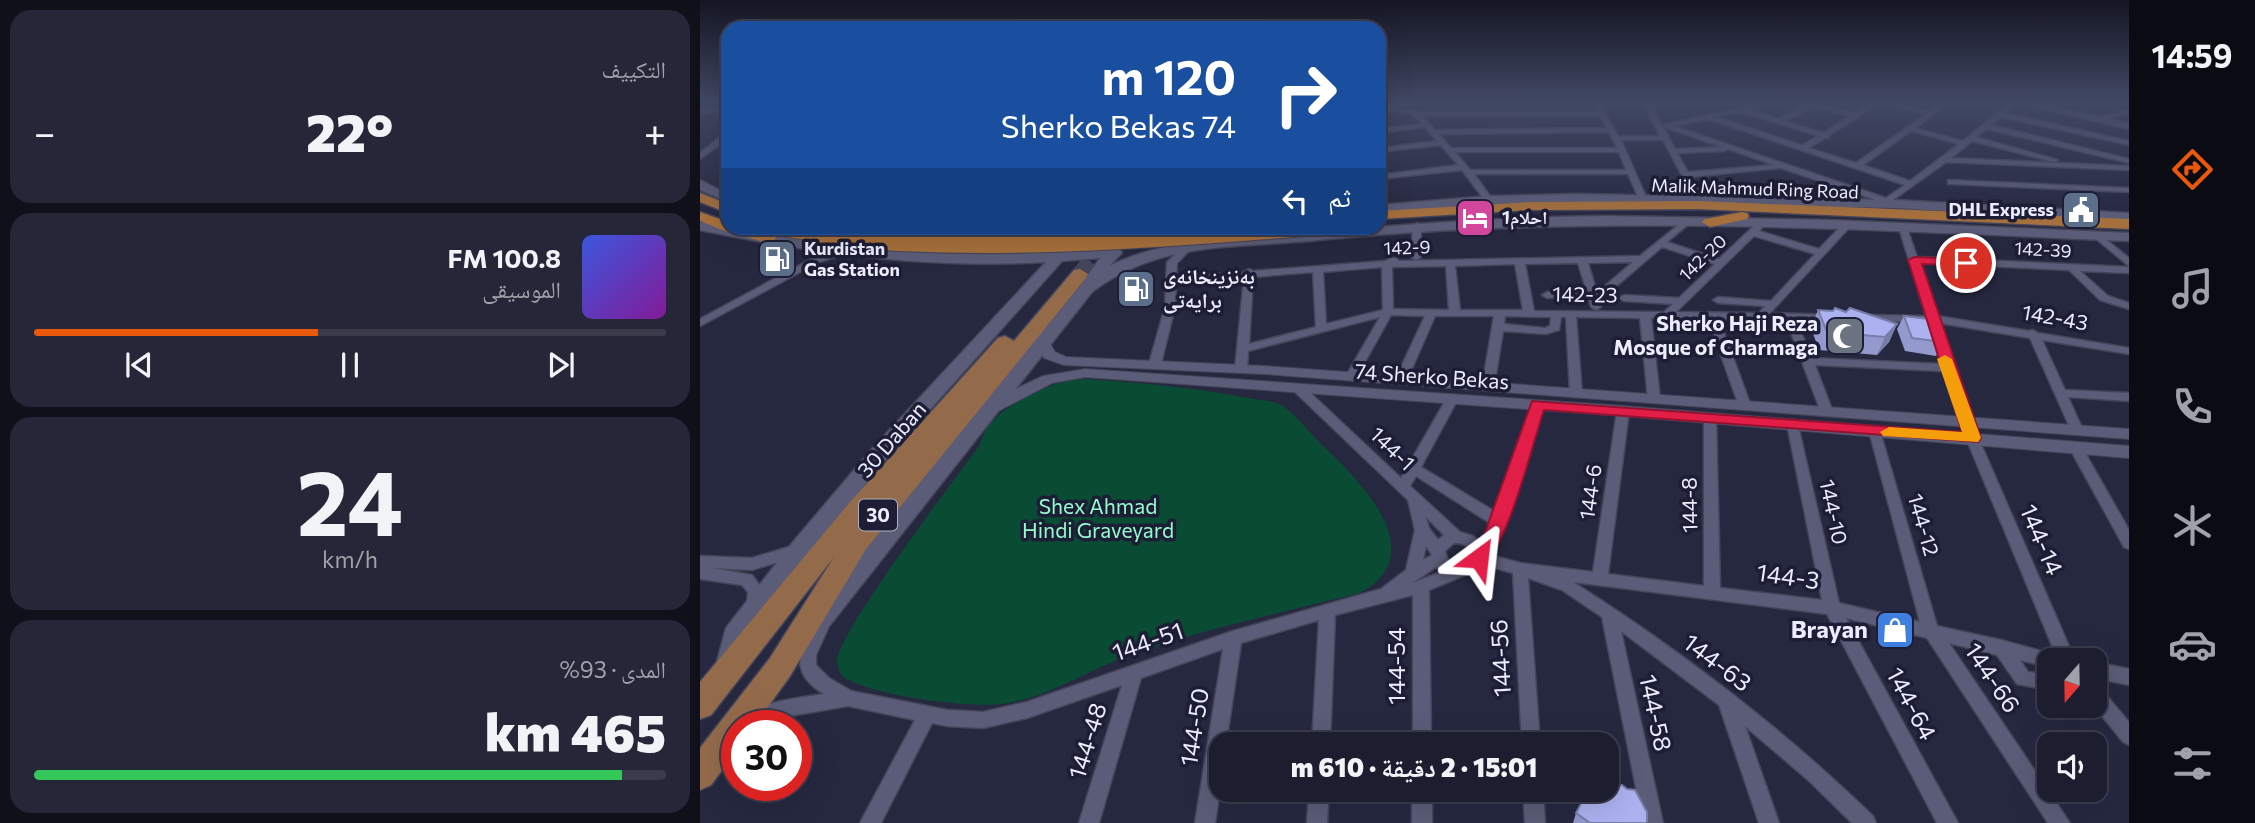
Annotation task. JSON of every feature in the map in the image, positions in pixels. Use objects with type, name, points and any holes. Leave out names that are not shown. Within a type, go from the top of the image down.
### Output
[{"type":"highway","points":[[1698,197],[1745,208]]},
{"type":"highway","points":[[700,198],[721,206]]},
{"type":"highway","points":[[1639,205],[1661,200]]},
{"type":"highway","points":[[1424,205],[1530,206]]},
{"type":"highway","points":[[1639,205],[1665,220]]},
{"type":"highway","name":"Malik Mahmud Ring Road","points":[[1386,222],[1566,214],[1639,205]]},
{"type":"highway","name":"Malik Mahmud Ring Road","points":[[1386,215],[1530,206],[1639,205],[1745,208],[1959,221],[2129,226]]},
{"type":"highway","points":[[1710,222],[1745,208]]},
{"type":"highway","points":[[700,216],[721,211]]},
{"type":"highway","points":[[1418,226],[1566,214]]},
{"type":"highway","points":[[700,216],[721,224]]},
{"type":"highway","points":[[759,235],[782,241]]},
{"type":"highway","points":[[803,235],[928,246],[1039,247],[1207,235]]},
{"type":"highway","points":[[816,235],[823,238],[1000,242],[1156,235]]},
{"type":"main road","points":[[700,184],[721,200]]},
{"type":"main road","points":[[1661,200],[1698,197]]},
{"type":"main road","points":[[1386,208],[1489,200],[1639,205]]},
{"type":"main road","points":[[1745,208],[1891,203],[2129,226]]},
{"type":"main road","points":[[1386,229],[1529,221],[1665,220],[1756,228],[1903,228],[2098,236],[2129,226]]},
{"type":"main road","points":[[700,226],[721,230]]},
{"type":"main road","points":[[749,235],[782,241],[823,238],[849,250],[986,262],[1015,270],[1023,283],[1010,310]]},
{"type":"main road","points":[[1024,259],[1046,246],[1048,235]]},
{"type":"main road","points":[[1073,273],[1078,235]]},
{"type":"main road","name":"30 Daban","points":[[710,690],[735,636],[753,609],[943,381],[1010,310],[1108,253],[1122,235]]},
{"type":"main road","points":[[1146,235],[1144,241],[1148,248],[1153,250]]},
{"type":"main road","points":[[1073,273],[1108,253],[1323,235]]},
{"type":"main road","points":[[918,257],[1024,259],[1073,273],[1101,275],[1121,264],[1186,248]]},
{"type":"main road","name":"30 Daban","points":[[706,767],[780,667],[1043,343],[1073,273]]},
{"type":"main road","name":"30 Daban","points":[[780,667],[857,542],[1073,273]]},
{"type":"main road","name":"30 Daban","points":[[710,690],[859,508],[1073,273]]},
{"type":"street","points":[[1439,139],[1489,200]]},
{"type":"street","points":[[1616,139],[1630,172],[1639,205]]},
{"type":"street","points":[[1665,139],[1698,197],[1736,190],[1853,190]]},
{"type":"street","points":[[1703,139],[1891,203],[1966,141]]},
{"type":"street","points":[[1777,139],[1911,184]]},
{"type":"street","points":[[1803,148],[1819,139]]},
{"type":"street","points":[[1857,166],[1895,139]]},
{"type":"street","points":[[1959,139],[2077,166]]},
{"type":"street","points":[[2040,139],[2129,161]]},
{"type":"street","points":[[700,157],[721,141]]},
{"type":"street","points":[[716,145],[721,145]]},
{"type":"street","points":[[1386,150],[1446,147],[1619,150]]},
{"type":"street","points":[[1672,151],[1731,148]]},
{"type":"street","points":[[1944,160],[2129,168]]},
{"type":"street","points":[[1684,174],[1785,167]]},
{"type":"street","points":[[2115,168],[2129,176]]},
{"type":"street","points":[[1386,176],[1466,169],[1630,172]]},
{"type":"street","points":[[1720,172],[1736,190],[1745,208]]},
{"type":"street","points":[[1951,183],[2129,190]]},
{"type":"street","points":[[1548,295],[1594,296],[1647,256],[1687,221]]},
{"type":"street","points":[[1416,257],[1418,226]]},
{"type":"street","points":[[1762,316],[1845,227]]},
{"type":"street","points":[[1756,228],[1821,253]]},
{"type":"street","name":"142-20","points":[[1667,315],[1756,228]]},
{"type":"street","name":"144-14","points":[[1903,228],[1965,421],[2062,648]]},
{"type":"street","points":[[2098,236],[2129,263]]},
{"type":"street","points":[[700,321],[805,260],[812,255],[823,238]]},
{"type":"street","points":[[1660,243],[1722,263]]},
{"type":"street","points":[[1155,364],[1168,316],[1173,259],[1186,248]]},
{"type":"street","points":[[700,321],[816,260],[849,250]]},
{"type":"street","points":[[1352,376],[1388,312],[1387,264],[1416,257],[1647,256]]},
{"type":"street","name":"142-9","points":[[1171,280],[1249,272],[1387,264],[1647,256]]},
{"type":"street","points":[[1583,259],[1597,314]]},
{"type":"street","points":[[1519,260],[1530,313]]},
{"type":"street","name":"142-39","points":[[1914,260],[2129,270]]},
{"type":"street","points":[[1450,262],[1455,313]]},
{"type":"street","points":[[2071,267],[2104,298],[2129,306]]},
{"type":"street","points":[[1318,268],[1321,329]]},
{"type":"street","points":[[1241,369],[1249,272]]},
{"type":"street","points":[[1624,298],[1681,301]]},
{"type":"street","points":[[1718,300],[1774,304]]},
{"type":"street","name":"142-23","points":[[1242,349],[1388,312],[1597,314],[1645,318],[1667,315],[1715,321],[1762,316],[1792,322],[1842,318]]},
{"type":"street","points":[[1401,380],[1431,313]]},
{"type":"street","points":[[1488,387],[1500,313]]},
{"type":"street","points":[[1499,327],[1546,331],[1555,328],[1556,314]]},
{"type":"street","points":[[1571,314],[1576,393]]},
{"type":"street","points":[[1654,399],[1645,318],[1792,322],[1827,412]]},
{"type":"street","points":[[1855,318],[1933,319]]},
{"type":"street","name":"142-43","points":[[1933,319],[2129,351]]},
{"type":"street","points":[[1715,321],[1745,406]]},
{"type":"street","points":[[2033,334],[2060,393],[2076,439],[2129,543]]},
{"type":"street","name":"74 Sherko Bekas","points":[[1043,343],[1049,355],[1064,361],[1241,369],[1300,390],[1710,417],[1973,438],[2076,439],[2129,434]]},
{"type":"street","points":[[1808,361],[1947,368]]},
{"type":"street","name":"74 Sherko Bekas","points":[[992,407],[1041,381],[1071,373],[1261,378],[1307,373],[1965,421],[2076,439],[2129,452]]},
{"type":"street","points":[[1300,390],[1307,373]]},
{"type":"street","name":"144-1","points":[[1300,390],[1415,501],[1456,537],[1474,543],[1473,562]]},
{"type":"street","points":[[2060,393],[2129,397]]},
{"type":"street","points":[[1403,487],[1452,399]]},
{"type":"street","points":[[1415,501],[1422,530],[1447,567],[1473,562],[1492,539],[1538,405]]},
{"type":"street","name":"144-6","points":[[1599,580],[1623,411]]},
{"type":"street","name":"144-8","points":[[1710,417],[1712,592]]},
{"type":"street","name":"144-10","points":[[1793,424],[1832,608]]},
{"type":"street","name":"144-12","points":[[1875,431],[1930,629]]},
{"type":"street","points":[[1413,468],[1499,521]]},
{"type":"street","name":"144-54","points":[[1422,530],[1417,580],[1422,732]]},
{"type":"street","points":[[1417,580],[1438,554],[1444,540],[1456,537]]},
{"type":"street","points":[[700,562],[752,564],[802,548]]},
{"type":"street","name":"144-3","points":[[1473,562],[1832,608],[1930,629],[2037,657]]},
{"type":"street","name":"144-51","points":[[848,698],[965,720],[1000,717],[1233,638],[1386,594],[1417,580],[1473,562]]},
{"type":"street","name":"144-63","points":[[1517,568],[1567,586],[1609,613],[1727,700],[1814,772],[1866,823]]},
{"type":"street","name":"144-56","points":[[1517,568],[1530,732]]},
{"type":"street","points":[[700,573],[747,579],[756,591],[753,609]]},
{"type":"street","points":[[831,605],[808,655],[808,668],[823,684],[848,698]]},
{"type":"street","name":"144-64","points":[[1832,608],[1948,823]]},
{"type":"street","points":[[1322,732],[1327,613]]},
{"type":"street","name":"144-58","points":[[1609,613],[1653,823]]},
{"type":"street","name":"144-66","points":[[1930,629],[2060,823]]},
{"type":"street","name":"144-50","points":[[1205,823],[1233,638]]},
{"type":"street","points":[[2001,647],[2023,679],[2037,681]]},
{"type":"street","name":"144-48","points":[[1089,823],[1134,672]]},
{"type":"street","points":[[2107,672],[2129,677]]},
{"type":"street","points":[[775,710],[848,698]]},
{"type":"street","points":[[1727,700],[1769,823]]},
{"type":"street","points":[[2107,709],[2129,736]]},
{"type":"street","points":[[870,823],[928,714]]},
{"type":"street","points":[[706,767],[721,750]]},
{"type":"street","points":[[1317,823],[1318,802]]},
{"type":"street","points":[[1422,802],[1422,823]]},
{"type":"street","points":[[1534,802],[1535,823]]},
{"type":"green space","name":"Shex Ahmad Hindi Graveyard","points":[[1084,379],[1207,391],[1272,402],[1284,407],[1351,474],[1381,515],[1390,536],[1391,557],[1382,576],[1360,593],[1163,644],[1119,659],[1053,689],[1019,701],[987,705],[923,699],[878,691],[845,677],[839,672],[837,661],[857,619],[876,588],[979,446],[988,426],[1007,409],[1046,387]]},
{"type":"building","points":[[1835,308],[1846,312],[1850,308],[1897,324],[1885,337],[1827,332],[1818,310],[1833,311]]},
{"type":"building","points":[[1904,316],[1936,320],[1943,342],[1912,338]]},
{"type":"building","points":[[1619,785],[1635,790],[1647,812],[1646,823],[1590,823],[1576,813],[1582,802],[1619,802]]},
{"type":"tunnel","points":[[1080,274],[1110,235]]},
{"type":"slow traffic","points":[[1889,432],[1973,438],[1945,359]]},
{"type":"place","name":"DHL Express","points":[[2081,210]]},
{"type":"place","name":"احلام1","points":[[1475,218]]},
{"type":"place","name":"Kurdistan Gas Station","points":[[777,259]]},
{"type":"place","name":"بەنزینخانەی برایەتی","points":[[1136,289]]},
{"type":"place","name":"Sherko Haji Reza Mosque of Charmaga","points":[[1845,336]]},
{"type":"place","name":"Brayan","points":[[1895,630]]},
{"type":"route","points":[[1479,558],[1479,552],[1492,539],[1538,405],[1973,438],[1947,368],[1914,260],[1966,263]]}]
